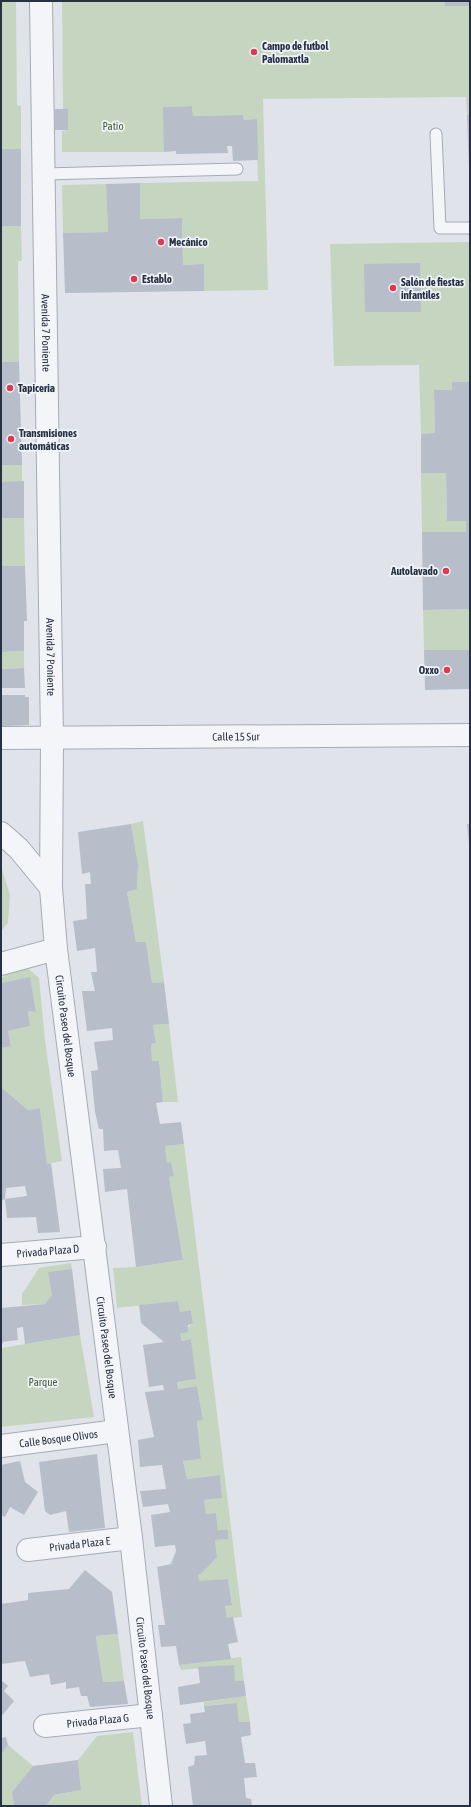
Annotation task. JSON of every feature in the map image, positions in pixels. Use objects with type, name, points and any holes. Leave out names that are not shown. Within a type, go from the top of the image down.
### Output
[{"type":"street","name":"Avenida 7 Poniente","points":[[42,1],[52,738]]},
{"type":"street","name":"Calle 15 Sur","points":[[1,738],[470,735]]},
{"type":"street","name":"Circuito Paseo del Bosque","points":[[52,738],[51,888],[56,949],[131,1538],[162,1806]]},
{"type":"street","points":[[1,833],[19,849],[51,888]]},
{"type":"street","points":[[1,964],[56,949]]},
{"type":"street","name":"Privada Plaza D","points":[[1,1255],[95,1247]]},
{"type":"street","name":"Calle Bosque Olivos","points":[[1,1446],[117,1431]]},
{"type":"street","name":"Privada Plaza E","points":[[28,1550],[131,1538]]},
{"type":"street","name":"Privada Plaza G","points":[[45,1726],[151,1716]]},
{"type":"lane","points":[[436,134],[440,228],[470,228]]},
{"type":"lane","points":[[44,174],[237,169]]},
{"type":"green space","points":[[1,1],[16,1],[17,105],[21,106],[21,149],[1,149]]},
{"type":"green space","name":"Campo de futbol Palomaxtla","points":[[62,1],[445,1],[445,6],[470,6],[470,115],[467,115],[466,97],[263,99],[268,290],[204,291],[204,264],[183,265],[182,218],[140,219],[140,183],[258,181],[256,120],[244,120],[243,115],[193,116],[192,106],[164,107],[164,152],[62,152],[62,131],[68,130],[68,109],[63,109]]},
{"type":"green space","points":[[106,184],[108,232],[63,233],[62,185]]},
{"type":"green space","points":[[1,226],[21,226],[22,261],[18,261],[19,362],[1,362]]},
{"type":"green space","points":[[470,242],[470,382],[452,382],[452,390],[434,390],[435,433],[421,434],[419,365],[334,366],[330,244]]},
{"type":"green space","points":[[1,465],[22,465],[22,482],[1,482]]},
{"type":"green space","points":[[421,473],[446,473],[447,521],[466,521],[466,532],[422,532]]},
{"type":"green space","points":[[1,518],[24,518],[25,566],[1,566]]},
{"type":"green space","points":[[470,609],[470,650],[424,650],[423,610]]},
{"type":"green space","points":[[24,651],[24,668],[1,669],[1,652]]},
{"type":"green space","points":[[143,821],[164,982],[152,983],[146,942],[136,942],[127,892],[137,888],[138,864],[131,824]]},
{"type":"green space","points":[[1,866],[10,895],[8,923],[1,931]]},
{"type":"green space","points":[[24,965],[39,978],[45,1040],[62,1161],[47,1164],[40,1108],[28,1110],[2,1088],[1,1048],[11,1046],[8,1031],[30,1026],[28,1011],[36,1012],[30,978],[1,983],[1,978]]},
{"type":"green space","points":[[169,1024],[178,1102],[163,1102],[159,1061],[152,1061],[151,1044],[156,1043],[153,1025]]},
{"type":"green space","points":[[184,1144],[242,1617],[227,1618],[225,1606],[232,1604],[228,1579],[199,1583],[198,1574],[201,1574],[217,1557],[215,1540],[228,1539],[218,1530],[216,1513],[206,1514],[204,1500],[222,1498],[220,1475],[187,1479],[183,1461],[201,1459],[197,1421],[203,1420],[197,1386],[178,1389],[177,1382],[195,1379],[191,1339],[182,1341],[180,1334],[188,1332],[188,1327],[193,1324],[191,1310],[180,1312],[178,1301],[117,1308],[113,1268],[136,1267],[183,1260],[169,1177],[174,1176],[171,1162],[167,1163],[165,1146]]},
{"type":"green space","points":[[71,1263],[72,1269],[48,1272],[52,1295],[45,1304],[22,1305],[22,1294],[39,1268]]},
{"type":"green space","name":"Parque","points":[[80,1335],[94,1417],[1,1427],[1,1348]]},
{"type":"green space","points":[[118,1634],[124,1681],[103,1682],[96,1636]]},
{"type":"green space","points":[[241,1657],[244,1681],[235,1681],[233,1665],[181,1670],[179,1665]]},
{"type":"green space","points":[[246,1696],[250,1722],[239,1722],[237,1703],[204,1706],[204,1702]]},
{"type":"green space","points":[[133,1732],[142,1806],[46,1806],[54,1795],[81,1790],[78,1760],[97,1736]]},
{"type":"green space","points":[[8,1745],[33,1766],[12,1792],[14,1806],[1,1806],[1,1755]]},
{"type":"building","points":[[445,1],[470,1],[470,6],[445,6]]},
{"type":"building","points":[[192,106],[193,116],[243,115],[244,120],[257,119],[258,160],[233,161],[232,146],[227,146],[228,153],[176,154],[176,151],[164,152],[163,107]]},
{"type":"building","points":[[55,109],[68,109],[68,130],[55,130]]},
{"type":"building","points":[[467,115],[470,115],[470,170],[469,169]]},
{"type":"building","points":[[1,149],[21,149],[21,226],[1,226]]},
{"type":"building","points":[[140,183],[140,219],[182,218],[183,265],[204,264],[204,291],[65,293],[63,233],[108,232],[106,184]]},
{"type":"building","name":"Salón de fiestas infantiles","points":[[420,263],[421,312],[365,312],[364,264]]},
{"type":"building","points":[[1,362],[19,362],[22,465],[1,465]]},
{"type":"building","points":[[452,382],[470,382],[470,609],[423,610],[422,532],[466,532],[466,521],[447,521],[446,473],[421,473],[421,434],[435,433],[434,390],[452,390]]},
{"type":"building","points":[[24,481],[24,518],[1,518],[1,482]]},
{"type":"building","points":[[1,566],[25,566],[27,621],[24,621],[24,651],[1,652]]},
{"type":"building","name":"Oxxo","points":[[424,650],[470,650],[470,689],[425,690]]},
{"type":"building","points":[[24,668],[25,688],[1,688],[1,669]]},
{"type":"building","points":[[1,695],[25,695],[25,697],[29,697],[29,725],[2,726]]},
{"type":"building","points":[[131,824],[138,864],[137,889],[127,892],[136,942],[146,942],[152,983],[164,982],[169,1024],[153,1025],[156,1043],[151,1044],[152,1061],[159,1061],[163,1102],[156,1103],[160,1124],[181,1122],[184,1144],[165,1146],[167,1163],[171,1162],[174,1176],[169,1177],[183,1260],[136,1267],[127,1189],[105,1192],[103,1169],[121,1168],[118,1150],[104,1151],[103,1129],[99,1129],[95,1112],[91,1071],[98,1070],[94,1042],[113,1040],[112,1028],[87,1031],[82,991],[95,991],[91,972],[97,972],[95,948],[77,951],[73,921],[87,919],[85,884],[91,884],[90,872],[82,874],[78,832]]},
{"type":"building","points":[[467,824],[470,824],[470,843],[469,843]]},
{"type":"building","points":[[30,977],[36,1012],[28,1011],[30,1026],[8,1031],[11,1046],[1,1048],[1,983]]},
{"type":"building","points":[[2,1088],[28,1110],[40,1108],[47,1164],[51,1163],[60,1232],[38,1233],[36,1217],[7,1218],[5,1199],[1,1201]],"holes":[[[25,1186],[27,1196],[5,1199],[6,1188]]]},
{"type":"building","points":[[72,1269],[80,1335],[25,1344],[23,1327],[17,1328],[18,1340],[3,1342],[1,1346],[1,1308],[45,1304],[52,1295],[48,1272]]},
{"type":"building","points":[[178,1301],[180,1312],[191,1310],[193,1324],[188,1325],[188,1332],[180,1334],[182,1341],[191,1339],[196,1379],[177,1382],[178,1389],[197,1386],[203,1420],[197,1421],[201,1459],[183,1461],[187,1479],[220,1475],[222,1498],[204,1500],[206,1514],[216,1513],[218,1530],[228,1530],[228,1539],[215,1540],[217,1557],[201,1574],[198,1574],[199,1581],[228,1579],[232,1605],[225,1606],[227,1618],[233,1617],[238,1642],[228,1644],[231,1659],[179,1665],[176,1646],[161,1647],[158,1625],[165,1625],[157,1567],[171,1564],[176,1551],[175,1545],[155,1547],[151,1515],[170,1512],[168,1504],[143,1507],[140,1491],[166,1489],[162,1465],[140,1467],[138,1440],[154,1437],[145,1392],[164,1390],[163,1385],[149,1387],[143,1345],[164,1342],[141,1323],[139,1305]]},
{"type":"building","points":[[97,1454],[105,1528],[69,1532],[66,1511],[50,1515],[45,1511],[39,1462]]},
{"type":"building","points":[[20,1461],[25,1482],[38,1492],[24,1515],[10,1507],[5,1517],[1,1515],[1,1465]]},
{"type":"building","points":[[85,1570],[112,1592],[118,1634],[96,1636],[103,1682],[124,1681],[128,1704],[90,1707],[87,1696],[81,1696],[79,1687],[66,1689],[66,1682],[51,1685],[49,1674],[30,1677],[25,1661],[1,1664],[1,1604],[28,1600],[28,1593],[69,1589]]},
{"type":"building","points":[[234,1665],[235,1681],[244,1681],[246,1696],[180,1705],[178,1687],[200,1683],[198,1667]]},
{"type":"building","points":[[1,1680],[8,1686],[4,1691],[14,1701],[1,1717]]},
{"type":"building","points":[[237,1703],[239,1722],[250,1722],[251,1735],[241,1737],[245,1763],[255,1763],[257,1777],[244,1778],[246,1798],[251,1799],[252,1806],[193,1806],[188,1767],[194,1765],[195,1756],[207,1755],[205,1741],[186,1744],[183,1724],[191,1723],[190,1714],[205,1712],[204,1706]]},
{"type":"building","points":[[6,1737],[8,1745],[1,1755],[1,1738]]},
{"type":"building","points":[[78,1760],[81,1790],[54,1795],[46,1806],[14,1806],[12,1792],[33,1766]]},
{"type":"place","name":"Campo de futbol Palomaxtla","points":[[254,52]]},
{"type":"place","name":"Mecánico","points":[[161,242]]},
{"type":"place","name":"Establo","points":[[134,279]]},
{"type":"place","name":"Salón de fiestas infantiles","points":[[393,288]]},
{"type":"place","name":"Tapiceria","points":[[10,388]]},
{"type":"place","name":"Transmisiones automáticas","points":[[11,439]]},
{"type":"place","name":"Autolavado","points":[[446,571]]},
{"type":"place","name":"Oxxo","points":[[447,670]]},
{"type":"park label","name":"Patio","points":[[113,126]]}]
